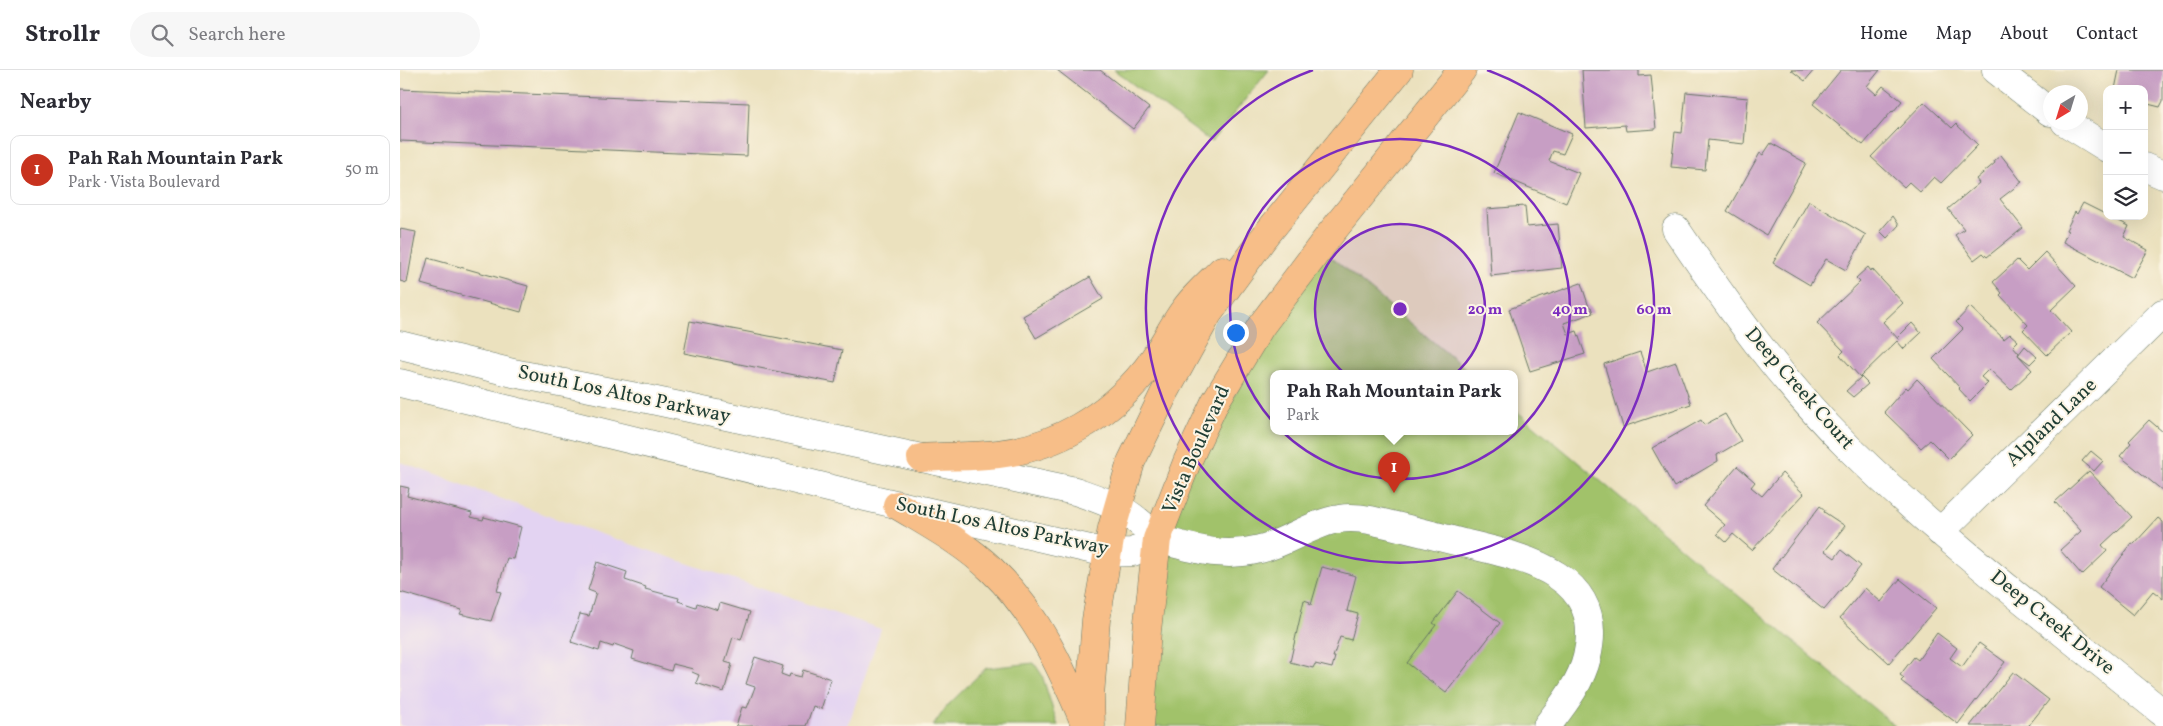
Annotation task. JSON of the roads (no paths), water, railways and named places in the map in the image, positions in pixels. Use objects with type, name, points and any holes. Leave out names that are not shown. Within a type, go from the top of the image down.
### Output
[{"type":"main road","points":[[1091,726],[1090,696],[1096,620],[1112,528],[1132,462],[1164,394],[1208,314],[1262,240],[1399,70]]},
{"type":"main road","name":"Vista Boulevard","points":[[1140,726],[1146,630],[1157,539],[1187,462],[1215,402],[1261,326],[1331,233],[1462,70]]},
{"type":"main road","points":[[922,458],[998,454],[1027,447],[1073,431],[1101,414],[1123,396],[1145,371],[1186,308],[1312,178]]},
{"type":"main road","points":[[897,504],[964,547],[991,569],[1023,603],[1044,636],[1064,674],[1086,726]]},
{"type":"street","points":[[1996,70],[2043,107]]},
{"type":"street","points":[[2078,130],[2103,146]]},
{"type":"street","points":[[2148,169],[2163,176]]},
{"type":"street","name":"Deep Creek Court","points":[[1676,229],[1726,304],[1785,378],[1848,447],[1940,532]]},
{"type":"street","name":"Alpland Lane","points":[[1940,532],[2163,313]]},
{"type":"street","name":"South Los Altos Parkway","points":[[400,345],[512,373],[647,399],[1076,491],[1118,506],[1141,522],[1157,539],[1133,552],[1108,553],[897,504],[400,382]]},
{"type":"street","points":[[1157,539],[1214,554],[1242,553],[1282,542],[1337,519],[1353,518],[1370,520],[1500,552],[1549,569],[1575,590],[1584,603],[1590,632],[1587,659],[1582,672],[1547,726]]},
{"type":"street","name":"Deep Creek Drive","points":[[1940,532],[2163,713]]},
{"type":"place","name":"Pah Rah Mountain Park","points":[[1394,493]]}]
